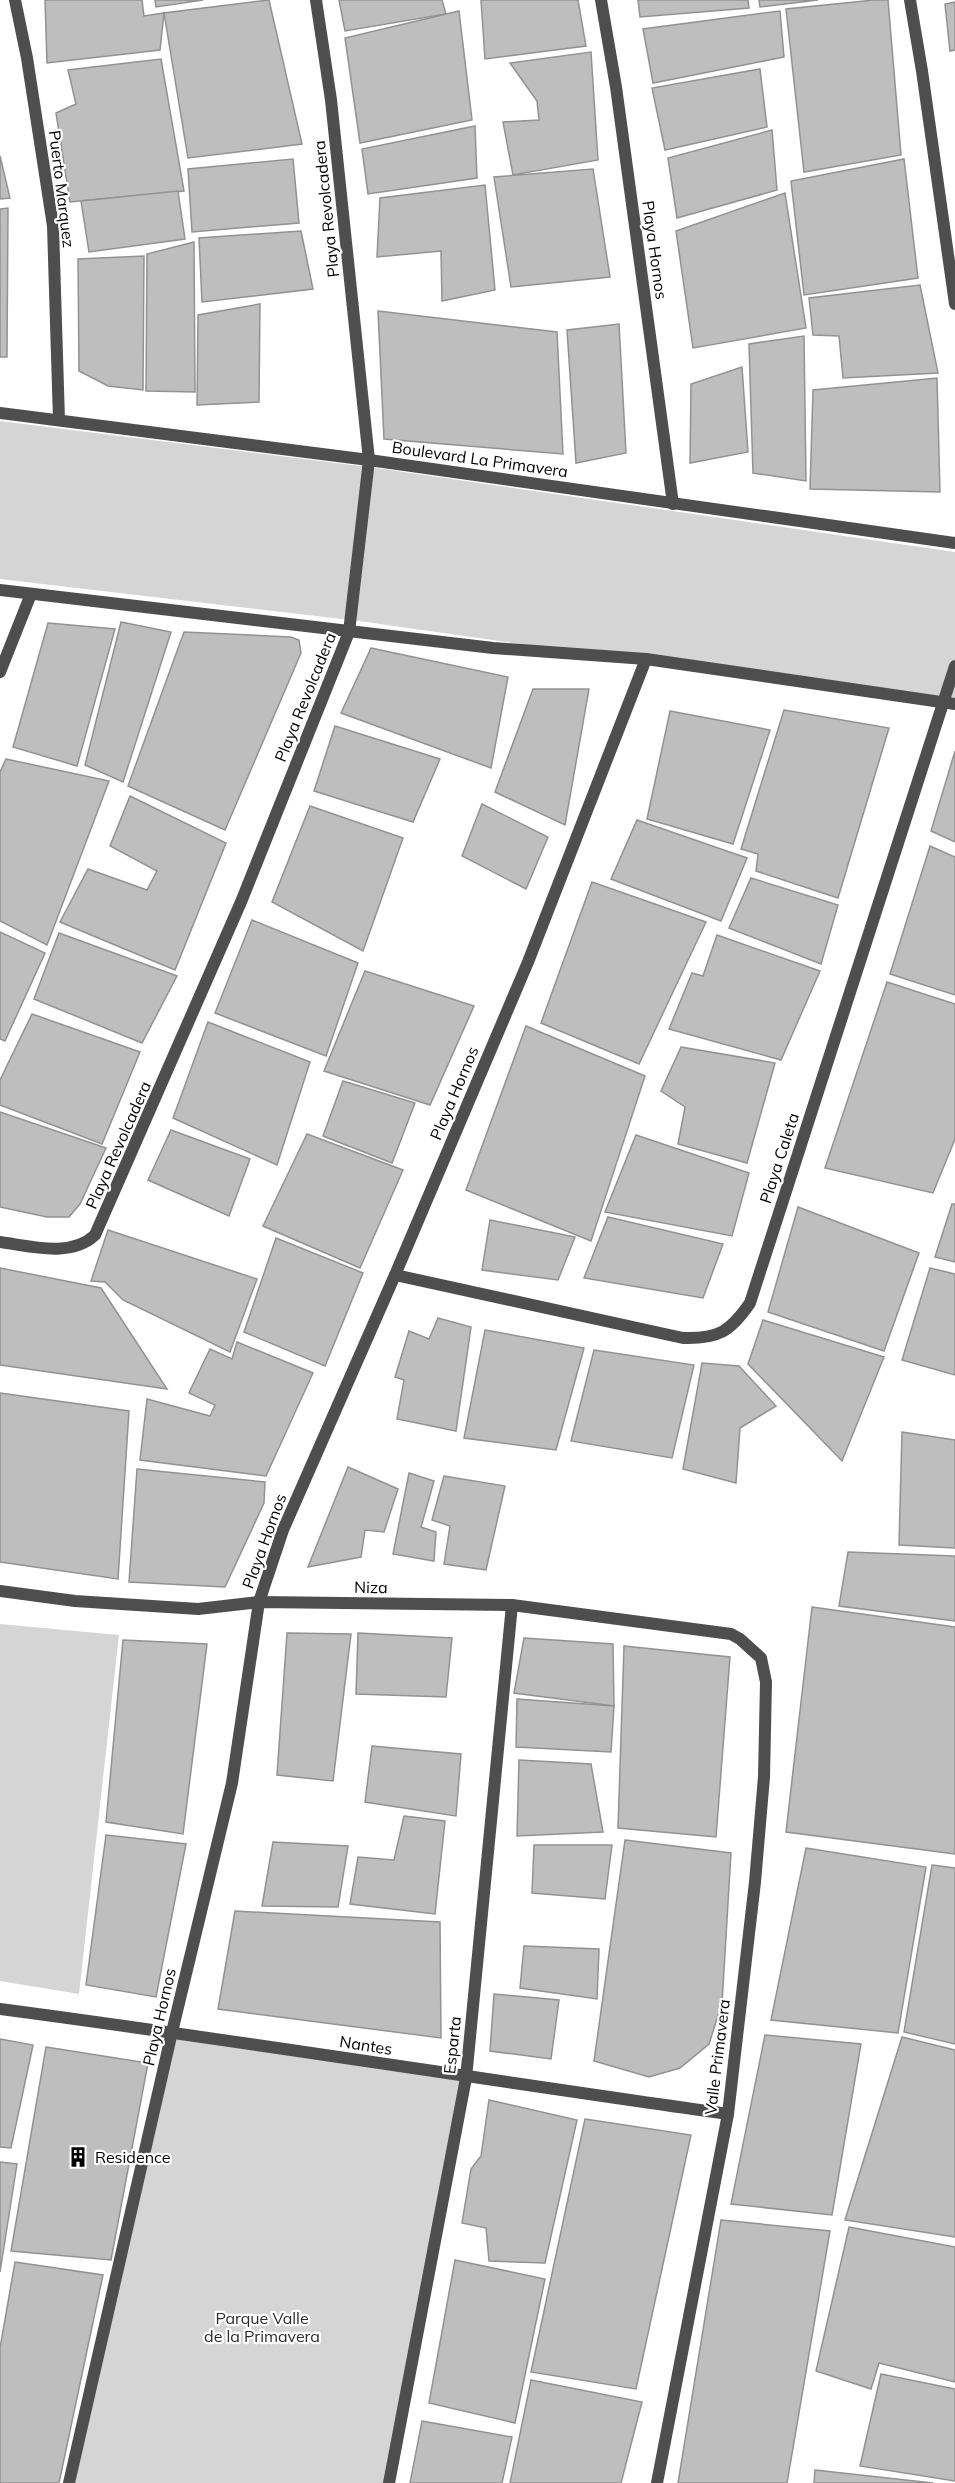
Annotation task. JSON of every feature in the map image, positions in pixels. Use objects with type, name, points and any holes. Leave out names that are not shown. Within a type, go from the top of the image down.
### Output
[{"type":"street","name":"Puerto Marquez","points":[[15,0],[27,58],[53,226],[59,420]]},
{"type":"street","name":"Playa Revolcadera","points":[[0,1242],[69,1248],[89,1241],[100,1227],[241,902],[349,632],[369,460],[332,111],[316,0]]},
{"type":"street","name":"Playa Hornos","points":[[601,0],[616,87],[673,504]]},
{"type":"street","points":[[910,0],[955,304]]},
{"type":"street","name":"Boulevard La Primavera","points":[[0,413],[369,460],[955,543]]},
{"type":"street","points":[[0,590],[493,648],[646,659],[949,703]]},
{"type":"street","points":[[0,672],[31,594]]},
{"type":"street","name":"Playa Hornos","points":[[69,2483],[172,2032],[232,1783],[260,1602],[283,1530],[395,1275],[528,962],[646,659]]},
{"type":"street","name":"Playa Caleta","points":[[395,1275],[683,1338],[720,1335],[741,1316],[750,1303],[949,703],[955,666]]},
{"type":"street","name":"Niza","points":[[0,1591],[75,1601],[198,1609],[260,1602],[512,1605],[724,1633],[740,1639]]},
{"type":"street","name":"Esparta","points":[[390,2483],[466,2078],[512,1605]]},
{"type":"street","name":"Valle Primavera","points":[[657,2483],[728,2114],[755,1882],[764,1777],[766,1682],[760,1658],[740,1639]]},
{"type":"street","name":"Nantes","points":[[0,2009],[728,2114]]},
{"type":"green space","points":[[0,421],[376,468],[955,552],[955,706],[359,621],[0,579]]},
{"type":"green space","points":[[0,1624],[119,1635],[79,1994],[0,1981]]},
{"type":"green space","name":"Parque Valle de la Primavera","points":[[172,2032],[466,2078],[386,2483],[69,2483]]},
{"type":"building","points":[[45,0],[142,0],[144,16],[164,13],[160,50],[47,63]]},
{"type":"building","points":[[155,0],[203,0],[156,7]]},
{"type":"building","points":[[269,0],[302,144],[188,158],[164,13]]},
{"type":"building","points":[[339,0],[442,0],[446,14],[345,31]]},
{"type":"building","points":[[481,0],[578,0],[586,46],[485,59]]},
{"type":"building","points":[[638,0],[748,0],[749,8],[640,17]]},
{"type":"building","points":[[759,0],[818,0],[760,7]]},
{"type":"building","points":[[888,0],[901,155],[804,172],[786,9]]},
{"type":"building","points":[[955,2],[955,50],[950,51],[945,4]]},
{"type":"building","points":[[459,11],[472,120],[360,143],[345,38]]},
{"type":"building","points":[[780,11],[784,57],[653,83],[643,29]]},
{"type":"building","points":[[591,52],[598,160],[513,175],[503,122],[539,120],[537,101],[510,63]]},
{"type":"building","points":[[161,59],[184,191],[70,202],[56,113],[76,104],[68,70]]},
{"type":"building","points":[[760,69],[767,127],[665,150],[652,88]]},
{"type":"building","points":[[475,126],[477,178],[368,194],[362,149]]},
{"type":"building","points":[[772,130],[777,190],[677,218],[668,158]]},
{"type":"building","points":[[0,156],[10,198],[0,199]]},
{"type":"building","points":[[293,159],[299,223],[192,232],[188,169]]},
{"type":"building","points":[[904,159],[918,278],[804,295],[791,181]]},
{"type":"building","points":[[593,169],[610,277],[511,287],[494,177]]},
{"type":"building","points":[[485,185],[495,290],[442,301],[441,251],[377,257],[380,198]]},
{"type":"building","points":[[178,191],[185,239],[89,252],[81,201]]},
{"type":"building","points":[[785,193],[806,328],[693,348],[676,231]]},
{"type":"building","points":[[8,208],[7,357],[0,357],[0,209]]},
{"type":"building","points":[[301,231],[313,289],[202,302],[199,238]]},
{"type":"building","points":[[194,242],[195,392],[146,391],[147,254]]},
{"type":"building","points":[[144,256],[143,390],[108,386],[79,371],[78,259]]},
{"type":"building","points":[[920,285],[938,373],[843,378],[839,336],[813,335],[809,298]]},
{"type":"building","points":[[260,304],[259,402],[197,405],[198,315]]},
{"type":"building","points":[[378,311],[557,332],[563,454],[384,439]]},
{"type":"building","points":[[619,324],[626,453],[576,463],[567,330]]},
{"type":"building","points":[[804,336],[806,481],[753,473],[749,344]]},
{"type":"building","points":[[742,367],[748,452],[690,463],[691,384]]},
{"type":"building","points":[[937,378],[940,492],[810,489],[813,390]]},
{"type":"building","points":[[121,622],[171,632],[123,782],[85,765]]},
{"type":"building","points":[[48,623],[115,629],[77,766],[13,747]]},
{"type":"building","points":[[184,632],[291,637],[299,640],[301,653],[225,830],[128,786]]},
{"type":"building","points":[[371,648],[508,677],[491,768],[341,713]]},
{"type":"building","points":[[533,689],[589,689],[565,825],[495,792]]},
{"type":"building","points":[[784,710],[889,728],[838,898],[756,871],[758,854],[741,849]]},
{"type":"building","points":[[670,711],[770,730],[733,844],[647,819]]},
{"type":"building","points":[[335,726],[440,759],[413,822],[314,791]]},
{"type":"building","points":[[955,751],[955,842],[931,831]]},
{"type":"building","points":[[6,759],[109,781],[47,945],[0,921],[0,772]]},
{"type":"building","points":[[130,796],[226,843],[175,970],[60,922],[88,869],[147,890],[157,871],[110,846]]},
{"type":"building","points":[[482,804],[548,837],[526,889],[462,856]]},
{"type":"building","points":[[310,806],[403,838],[363,951],[272,902]]},
{"type":"building","points":[[637,820],[747,858],[721,921],[611,879]]},
{"type":"building","points":[[930,846],[955,857],[955,995],[890,974]]},
{"type":"building","points":[[751,878],[838,905],[821,964],[729,928]]},
{"type":"building","points":[[592,882],[706,922],[639,1064],[541,1023]]},
{"type":"building","points":[[252,920],[358,963],[326,1056],[215,1013]]},
{"type":"building","points":[[0,932],[45,953],[5,1041],[0,1039]]},
{"type":"building","points":[[59,933],[177,976],[142,1043],[34,999]]},
{"type":"building","points":[[717,935],[820,971],[781,1060],[669,1029],[692,973],[703,976]]},
{"type":"building","points":[[365,971],[474,1006],[430,1105],[324,1071]]},
{"type":"building","points":[[887,982],[955,1004],[955,1139],[933,1193],[825,1168]]},
{"type":"building","points":[[32,1014],[140,1052],[102,1144],[0,1105],[0,1080]]},
{"type":"building","points":[[208,1022],[310,1062],[277,1165],[173,1118]]},
{"type":"building","points":[[526,1026],[645,1076],[591,1241],[466,1190]]},
{"type":"building","points":[[681,1047],[775,1063],[747,1163],[678,1144],[685,1107],[661,1091]]},
{"type":"building","points":[[343,1081],[415,1103],[392,1163],[323,1136]]},
{"type":"building","points":[[0,1112],[106,1148],[80,1204],[69,1217],[47,1217],[0,1207]]},
{"type":"building","points":[[171,1130],[250,1159],[229,1216],[148,1180]]},
{"type":"building","points":[[307,1134],[403,1170],[360,1268],[263,1226]]},
{"type":"building","points":[[636,1135],[749,1173],[732,1236],[605,1212]]},
{"type":"building","points":[[952,1204],[955,1204],[955,1262],[935,1257]]},
{"type":"building","points":[[798,1207],[919,1253],[884,1351],[768,1312]]},
{"type":"building","points":[[608,1217],[723,1244],[703,1298],[584,1278]]},
{"type":"building","points":[[490,1220],[575,1237],[558,1280],[482,1270]]},
{"type":"building","points":[[108,1230],[257,1279],[230,1352],[123,1300],[105,1282],[91,1281]]},
{"type":"building","points":[[276,1238],[363,1273],[325,1366],[244,1332]]},
{"type":"building","points":[[0,1268],[101,1288],[167,1389],[0,1365]]},
{"type":"building","points":[[930,1268],[955,1274],[955,1375],[902,1360]]},
{"type":"building","points":[[438,1318],[471,1327],[456,1431],[397,1419],[404,1380],[395,1377],[409,1331],[429,1339]]},
{"type":"building","points":[[763,1320],[884,1357],[842,1461],[748,1364]]},
{"type":"building","points":[[485,1330],[584,1348],[556,1450],[464,1438]]},
{"type":"building","points":[[237,1342],[313,1373],[266,1476],[140,1460],[147,1399],[210,1416],[215,1405],[189,1393],[210,1349],[232,1359]]},
{"type":"building","points":[[594,1350],[694,1365],[672,1458],[571,1441]]},
{"type":"building","points":[[702,1363],[739,1366],[776,1406],[740,1428],[736,1483],[683,1469]]},
{"type":"building","points":[[0,1393],[129,1411],[118,1579],[0,1562]]},
{"type":"building","points":[[902,1432],[955,1440],[955,1548],[899,1545]]},
{"type":"building","points":[[348,1467],[398,1489],[384,1532],[365,1530],[361,1557],[308,1567]]},
{"type":"building","points":[[137,1469],[265,1482],[264,1503],[225,1587],[129,1582]]},
{"type":"building","points":[[409,1473],[434,1481],[421,1527],[436,1532],[434,1561],[393,1554]]},
{"type":"building","points":[[444,1476],[505,1486],[486,1570],[444,1564],[450,1526],[432,1520]]},
{"type":"building","points":[[848,1552],[955,1556],[955,1621],[839,1606]]},
{"type":"building","points":[[812,1607],[955,1627],[955,1854],[786,1832]]},
{"type":"building","points":[[287,1633],[351,1634],[333,1781],[277,1775]]},
{"type":"building","points":[[358,1633],[452,1638],[446,1697],[356,1694]]},
{"type":"building","points":[[524,1638],[613,1644],[614,1706],[514,1693]]},
{"type":"building","points":[[123,1640],[207,1644],[183,1834],[106,1822]]},
{"type":"building","points":[[624,1646],[730,1657],[716,1837],[618,1828]]},
{"type":"building","points":[[517,1699],[614,1706],[611,1752],[516,1747]]},
{"type":"building","points":[[372,1746],[461,1754],[456,1816],[365,1802]]},
{"type":"building","points":[[519,1760],[591,1764],[603,1832],[517,1836]]},
{"type":"building","points":[[404,1816],[445,1821],[435,1914],[350,1904],[358,1857],[394,1860]]},
{"type":"building","points":[[106,1835],[186,1844],[156,1997],[86,1985]]},
{"type":"building","points":[[625,1840],[731,1853],[722,2003],[709,2044],[680,2068],[649,2077],[594,2061]]},
{"type":"building","points":[[273,1842],[348,1846],[338,1907],[262,1906]]},
{"type":"building","points":[[534,1845],[612,1845],[605,1899],[532,1893]]},
{"type":"building","points":[[806,1848],[926,1867],[898,2033],[771,2020]]},
{"type":"building","points":[[932,1865],[955,1868],[955,2044],[904,2032]]},
{"type":"building","points":[[235,1911],[440,1922],[441,2038],[218,2009]]},
{"type":"building","points":[[524,1946],[599,1949],[597,1999],[520,1988]]},
{"type":"building","points":[[494,1994],[559,2000],[551,2059],[490,2051]]},
{"type":"building","points":[[765,2035],[861,2044],[832,2215],[731,2204]]},
{"type":"building","points":[[902,2037],[955,2050],[955,2237],[845,2220]]},
{"type":"building","points":[[0,2039],[33,2045],[11,2148],[0,2147]]},
{"type":"building","name":"Residence","points":[[46,2047],[148,2063],[111,2260],[11,2251]]},
{"type":"building","points":[[489,2100],[577,2120],[545,2263],[489,2261],[486,2228],[462,2223],[471,2169],[481,2156]]},
{"type":"building","points":[[585,2119],[691,2135],[636,2389],[531,2372]]},
{"type":"building","points":[[0,2162],[17,2164],[0,2272]]},
{"type":"building","points":[[721,2220],[830,2231],[787,2483],[678,2483]]},
{"type":"building","points":[[849,2227],[955,2247],[955,2382],[879,2363],[871,2389],[816,2371]]},
{"type":"building","points":[[455,2260],[545,2279],[515,2423],[429,2403]]},
{"type":"building","points":[[15,2262],[103,2275],[59,2483],[0,2483],[0,2348]]},
{"type":"building","points":[[881,2374],[955,2389],[955,2481],[860,2466]]},
{"type":"building","points":[[531,2380],[642,2402],[621,2483],[510,2483]]},
{"type":"building","points":[[422,2421],[512,2437],[502,2483],[410,2483]]},
{"type":"building","points":[[815,2470],[933,2483],[814,2483]]},
{"type":"place","name":"Residence","points":[[78,2157]]}]
